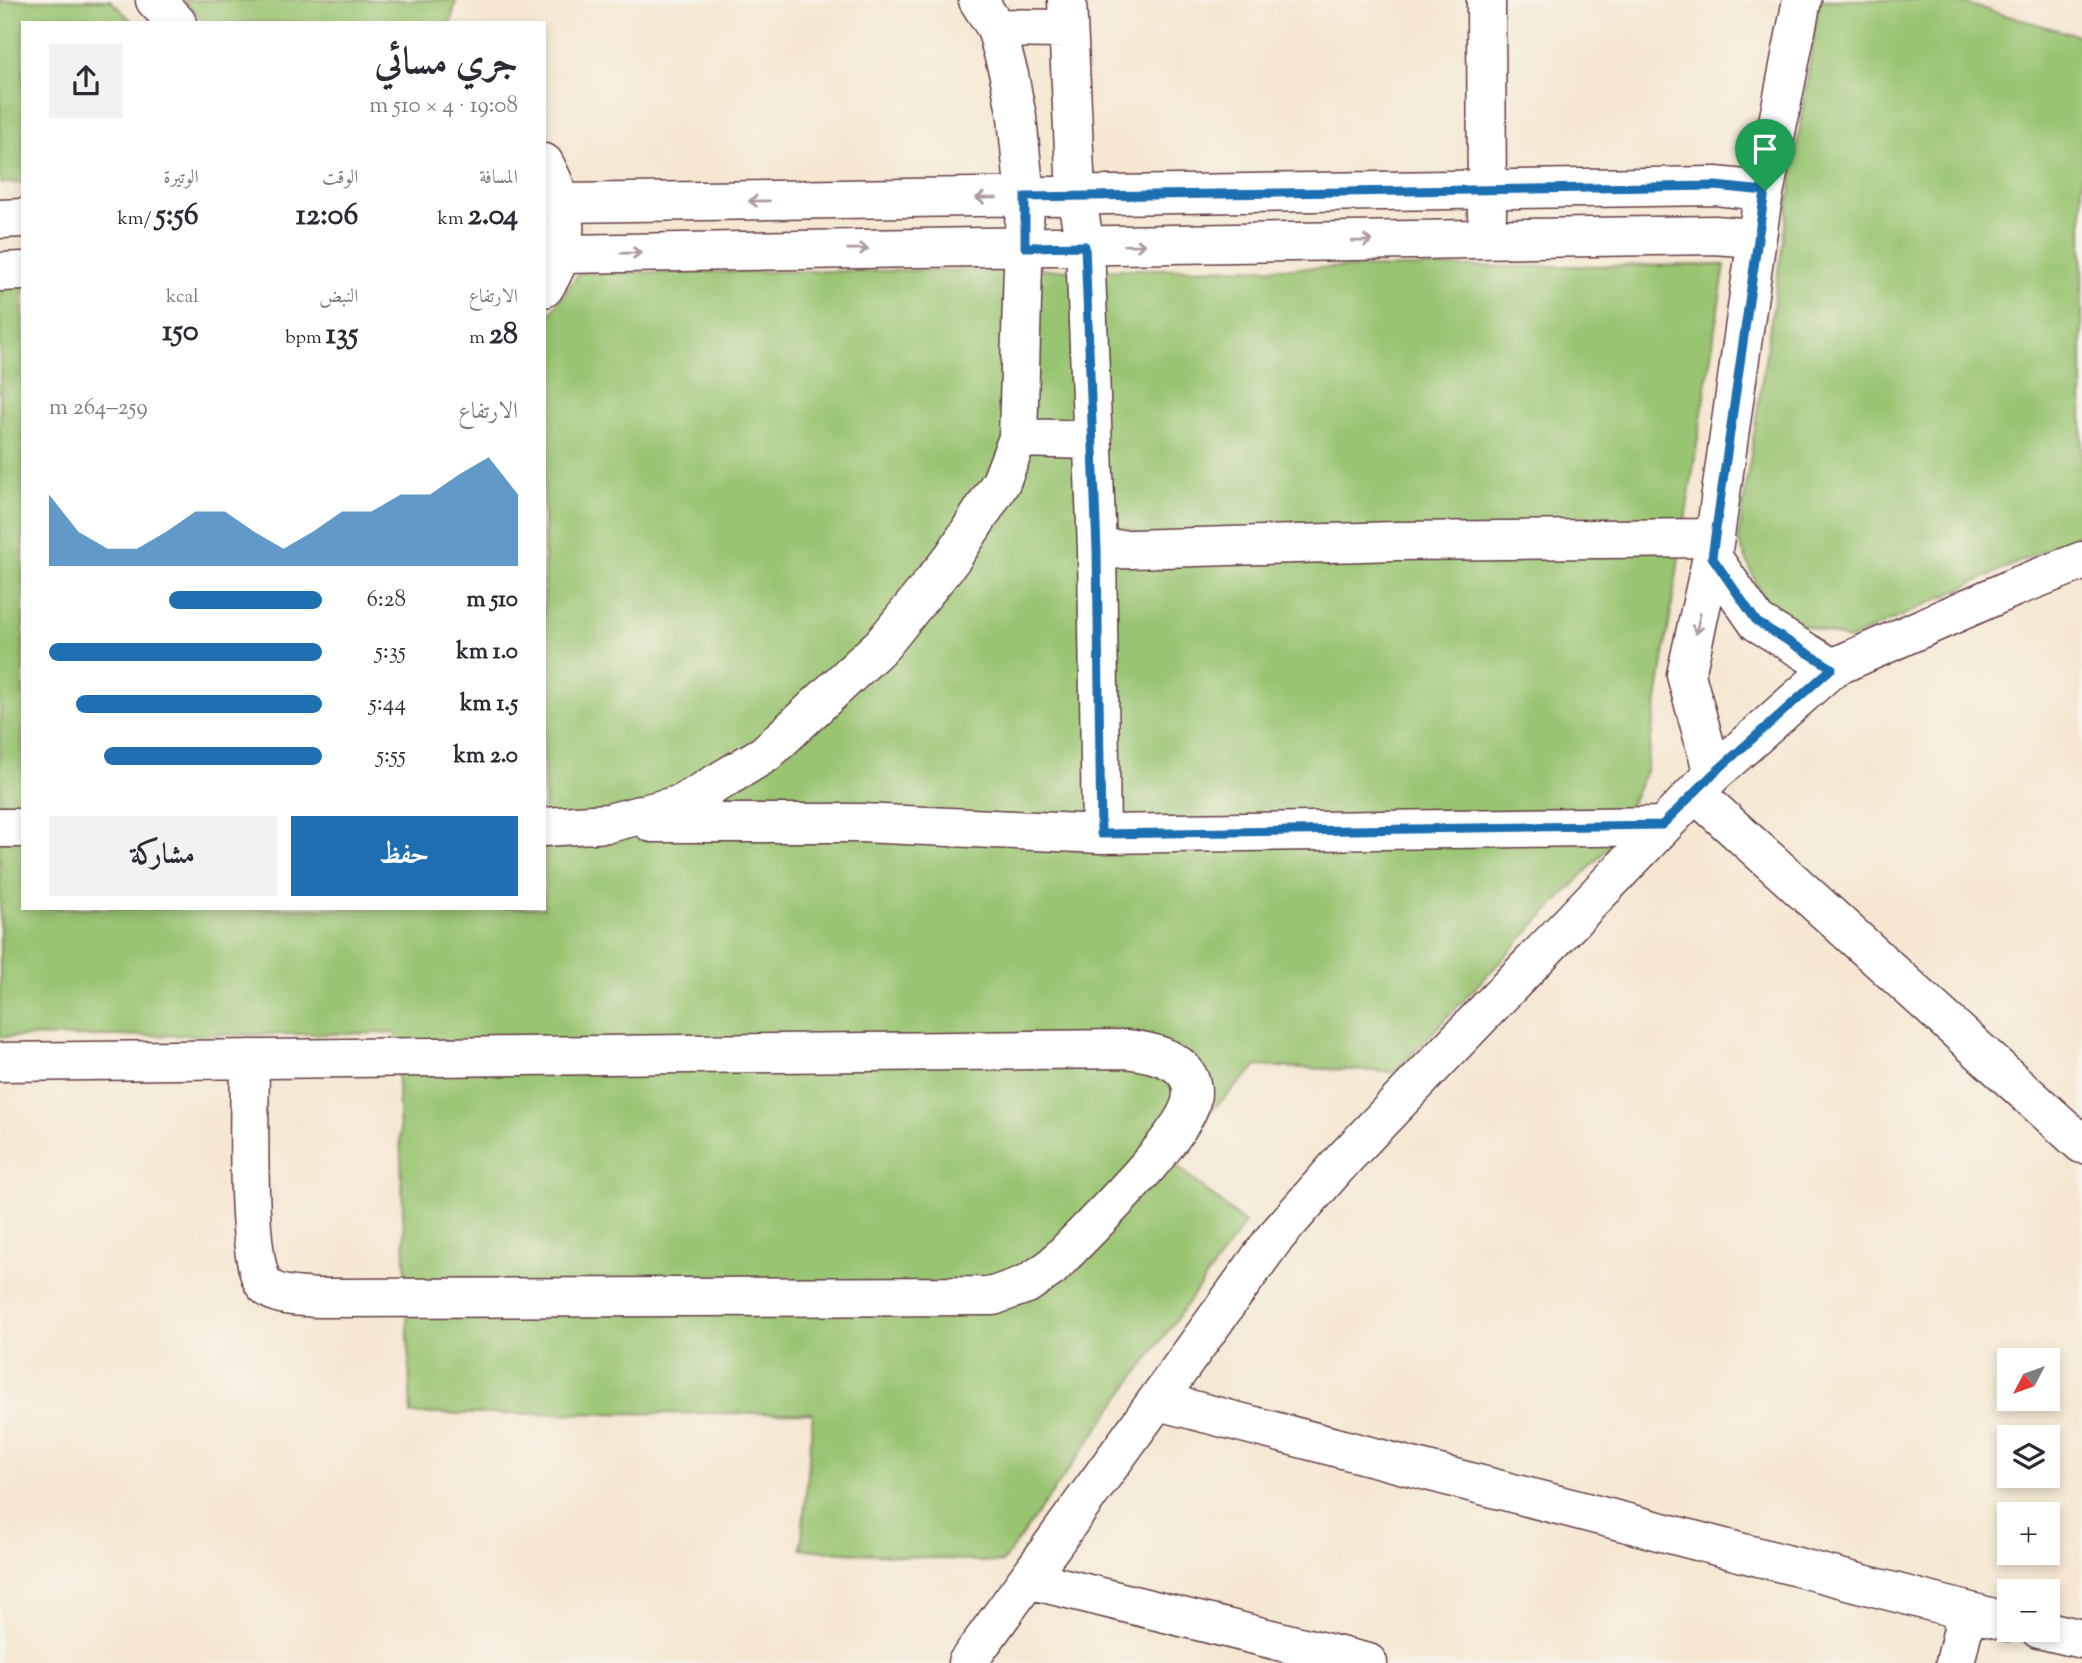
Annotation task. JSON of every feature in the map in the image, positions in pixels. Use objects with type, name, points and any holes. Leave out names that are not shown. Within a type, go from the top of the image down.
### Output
[{"type":"street","points":[[155,0],[175,21]]},
{"type":"street","points":[[1486,0],[1488,238]]},
{"type":"street","points":[[1802,0],[1757,238],[1714,547],[1686,675],[1704,784],[2082,1144]]},
{"type":"street","points":[[609,823],[682,804],[765,754],[883,644],[960,546],[1001,482],[1018,438],[1025,197],[1017,117],[987,14],[1067,15],[1076,194],[1085,246],[1097,550],[1101,834]]},
{"type":"street","points":[[546,167],[562,203],[565,227],[562,254],[546,284]]},
{"type":"street","points":[[562,203],[1715,186],[1765,191]]},
{"type":"street","points":[[0,219],[21,218]]},
{"type":"street","points":[[562,254],[1714,234],[1757,238]]},
{"type":"street","points":[[0,272],[21,271]]},
{"type":"street","points":[[1018,438],[1093,440]]},
{"type":"street","points":[[1097,550],[1396,541],[1714,547]]},
{"type":"street","points":[[1714,547],[1757,622],[1832,668]]},
{"type":"street","points":[[967,1663],[1273,1240],[1343,1160],[1662,825],[1832,668],[2015,587],[2082,561]]},
{"type":"street","points":[[546,827],[609,823],[861,822],[1101,834],[1662,825]]},
{"type":"street","points":[[0,828],[21,828]]},
{"type":"street","points":[[0,1062],[250,1059],[1126,1049],[1156,1052],[1175,1062],[1190,1082],[1191,1102],[1164,1145],[1051,1268],[1027,1284],[993,1296],[316,1298],[274,1292],[261,1281],[256,1270],[252,1235],[250,1059]]},
{"type":"street","points":[[1158,1401],[1997,1619]]},
{"type":"street","points":[[1028,1579],[1368,1663]]},
{"type":"street","points":[[1955,1663],[1967,1612]]},
{"type":"street","points":[[2060,1634],[2082,1639]]},
{"type":"green space","points":[[0,0],[110,0],[132,21],[21,21],[21,183],[0,183]]},
{"type":"green space","points":[[183,0],[456,0],[451,21],[203,21]]},
{"type":"green space","points":[[1819,0],[1953,0],[2082,37],[2082,533],[1849,640],[1769,613],[1738,540]]},
{"type":"green space","points":[[1725,265],[1646,771],[1612,844],[1395,1072],[1257,1066],[1165,1156],[1245,1223],[1002,1563],[801,1549],[813,1413],[411,1414],[396,1033],[0,1037],[0,280],[21,280],[21,910],[546,910],[546,319],[579,273]]},
{"type":"route","points":[[1715,186],[1765,191],[1712,557],[1757,622],[1832,668],[1713,774],[1662,825],[1101,834],[1097,550],[1085,246],[1025,247],[1025,197],[1076,194],[1715,186]]}]
